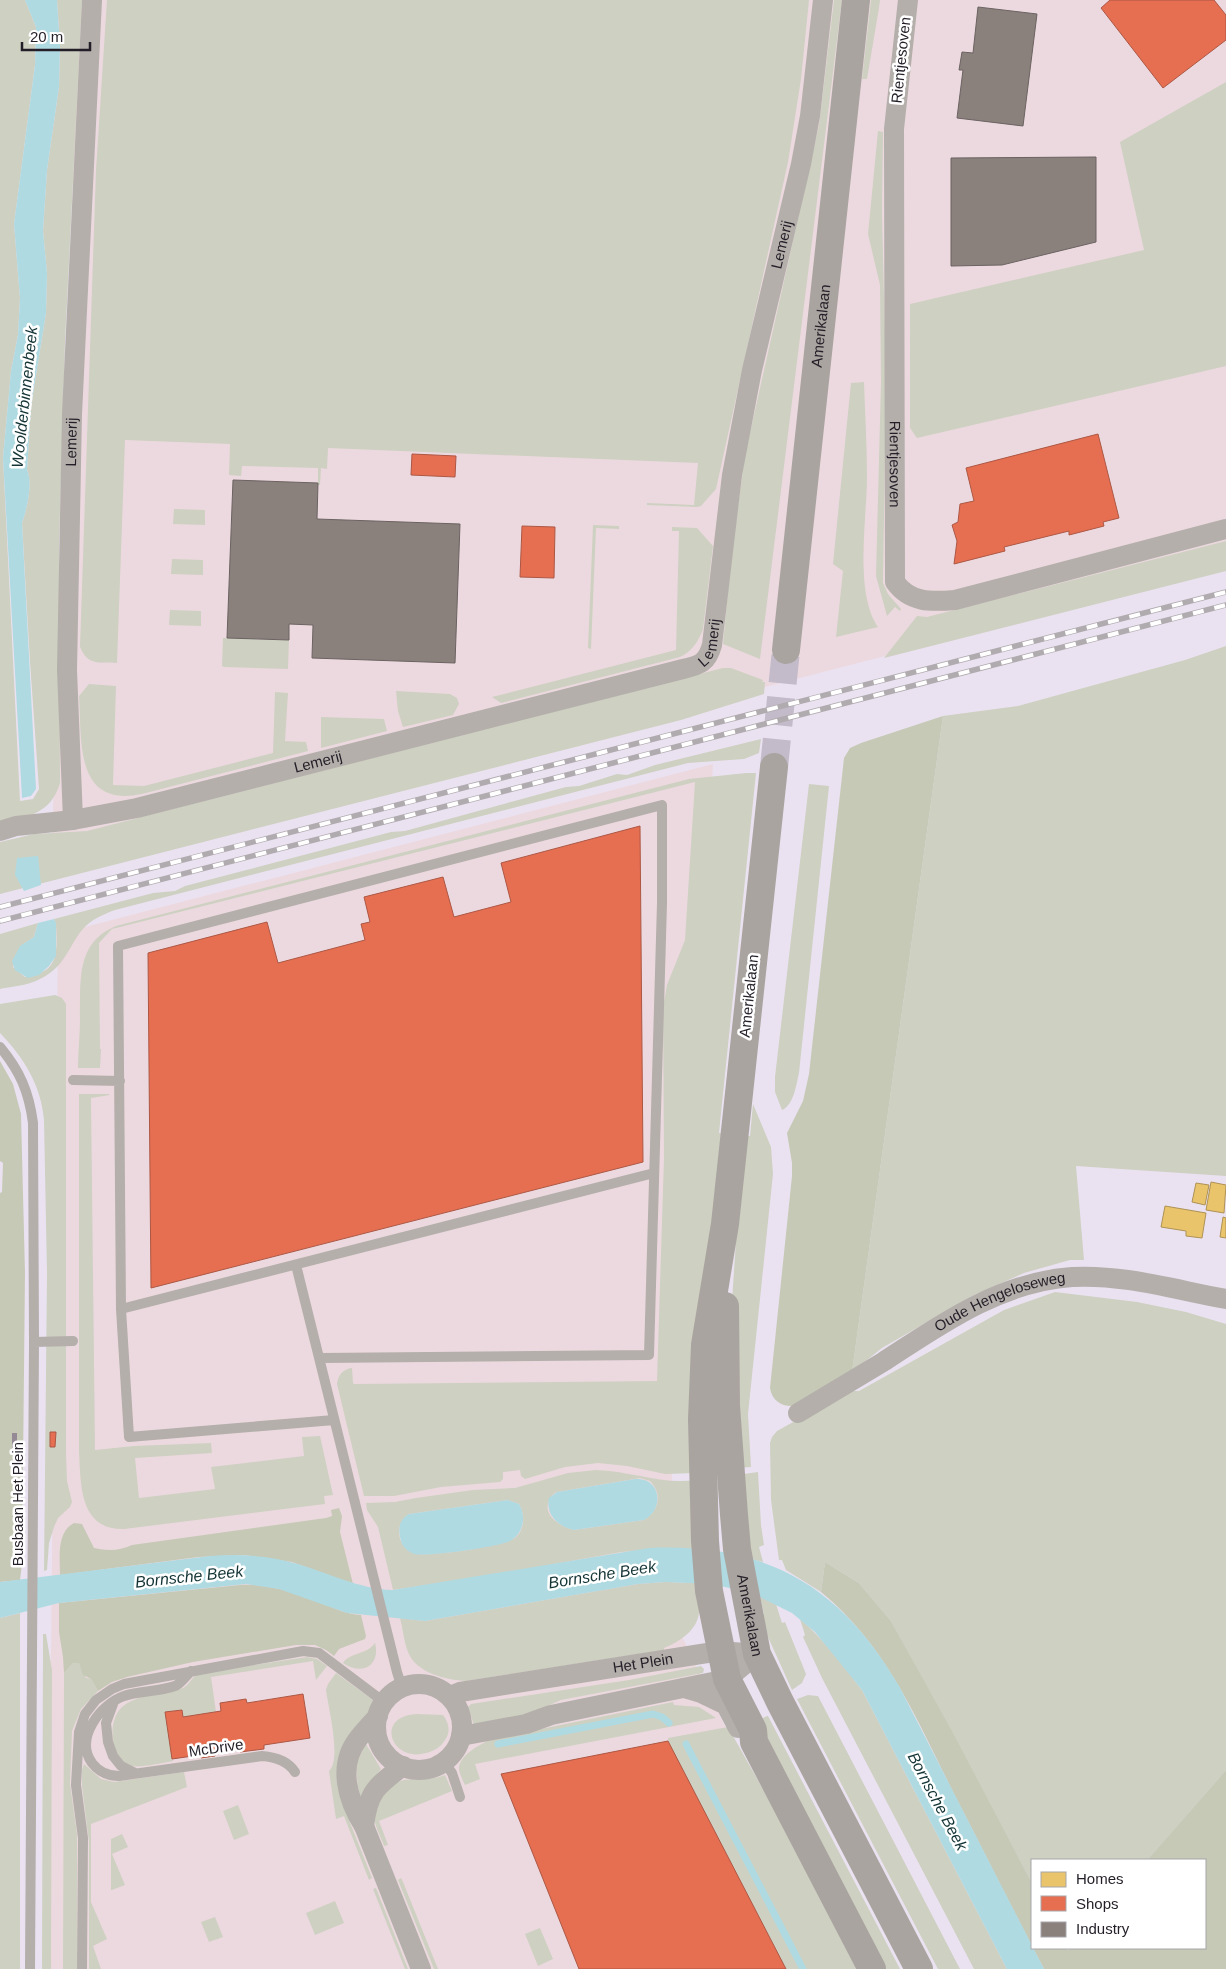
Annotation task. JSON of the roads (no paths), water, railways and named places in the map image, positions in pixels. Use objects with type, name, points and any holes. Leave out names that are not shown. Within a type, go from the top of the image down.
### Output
[{"type":"main road","name":"Amerikalaan","points":[[786,650],[856,0]]},
{"type":"main road","name":"Amerikalaan","points":[[774,768],[725,1224],[706,1345],[702,1437],[705,1541],[709,1591],[727,1679],[753,1730],[754,1742],[872,1969]]},
{"type":"main road","name":"Amerikalaan","points":[[725,1224],[726,1406],[737,1549],[757,1654],[919,1969]]},
{"type":"street","name":"Lemerij","points":[[92,0],[72,414],[67,676],[73,820],[137,808],[698,666],[708,658],[712,645],[732,475],[752,370],[806,135],[823,0]]},
{"type":"street","name":"Rientjesoven","points":[[908,0],[894,129],[895,582],[901,590],[915,599],[932,602],[955,600],[1226,529]]},
{"type":"street","points":[[0,831],[16,826],[73,820]]},
{"type":"street","name":"Oude Hengeloseweg","points":[[798,1413],[963,1313],[993,1297],[1020,1286],[1072,1277],[1098,1278],[1127,1281],[1226,1299]]},
{"type":"street","name":"Het Plein","points":[[450,1696],[460,1692],[720,1651],[757,1654]]},
{"type":"street","name":"Het Plein","points":[[461,1736],[526,1724],[552,1715],[727,1679],[757,1654]]},
{"type":"street","points":[[381,1709],[377,1735],[382,1748],[391,1759],[403,1766],[424,1770],[444,1762],[454,1753],[461,1736],[460,1712],[450,1696],[430,1685],[415,1684],[395,1691],[381,1709],[354,1744],[347,1769],[349,1796],[353,1809],[364,1826],[421,1969]]},
{"type":"street","name":"Het Plein","points":[[684,1688],[701,1693],[726,1706],[740,1731],[754,1742]]},
{"type":"street","points":[[364,1826],[366,1808],[373,1794],[382,1782],[403,1766]]},
{"type":"lane","points":[[320,1358],[649,1354],[662,903],[662,805],[118,946],[122,1309],[129,1437],[334,1420]]},
{"type":"lane","name":"Busbaan Het Plein","points":[[0,1047],[19,1072],[30,1105],[33,1123],[34,1342],[30,1969]]},
{"type":"lane","points":[[73,1080],[120,1081]]},
{"type":"lane","points":[[122,1309],[654,1174]]},
{"type":"lane","points":[[296,1265],[386,1625],[396,1672],[402,1688]]},
{"type":"lane","points":[[34,1342],[73,1341]]},
{"type":"lane","points":[[82,1969],[83,1838],[76,1785],[78,1732],[85,1714],[96,1700],[112,1689],[124,1684],[191,1670],[312,1651],[319,1653],[381,1709]]},
{"type":"lane","name":"McDrive","points":[[191,1670],[177,1685],[123,1696],[101,1712],[90,1726],[87,1738],[87,1751],[91,1761],[106,1774],[115,1776],[262,1756],[278,1759],[292,1766],[295,1772]]},
{"type":"lane","points":[[114,1703],[106,1723],[108,1742],[121,1766],[137,1774]]},
{"type":"lane","points":[[444,1762],[452,1773],[460,1797]]},
{"type":"water","name":"Woolderbinnenbeek","points":[[25,0],[57,0],[60,46],[59,87],[47,170],[43,231],[47,273],[46,313],[31,406],[27,470],[29,489],[22,523],[36,789],[31,796],[22,798],[3,458],[11,371],[18,335],[20,298],[14,224],[35,65],[36,27]]},
{"type":"water","points":[[38,856],[41,885],[24,891],[15,875],[17,858]]},
{"type":"water","points":[[54,919],[56,923],[56,956],[39,975],[28,978],[15,970],[12,961],[20,946],[34,937],[38,923]]},
{"type":"water","points":[[635,1479],[650,1483],[655,1488],[657,1495],[655,1509],[644,1520],[574,1530],[558,1523],[549,1510],[549,1498],[557,1492]]},
{"type":"water","points":[[508,1500],[519,1504],[523,1514],[521,1530],[510,1541],[478,1549],[421,1555],[410,1552],[402,1544],[399,1527],[402,1520],[409,1514]]},
{"type":"water","name":"Bornsche Beek","points":[[649,1548],[691,1548],[729,1553],[764,1563],[796,1577],[825,1597],[852,1621],[876,1651],[899,1686],[1031,1944],[1031,1949],[1034,1949],[1044,1969],[1007,1969],[862,1690],[815,1632],[792,1613],[751,1593],[712,1584],[665,1582],[638,1584],[425,1621],[347,1613],[279,1589],[246,1584],[59,1603],[0,1618],[0,1582],[210,1556],[242,1555],[284,1560],[367,1587],[393,1590]]},
{"type":"waterway","points":[[498,1744],[653,1714],[662,1717],[669,1723]]},
{"type":"waterway","points":[[686,1744],[803,1969]]},
{"type":"tunnel","points":[[774,767],[786,650]]},
{"type":"railway","points":[[0,907],[1226,592]]},
{"type":"railway","points":[[0,921],[1226,605]]}]
